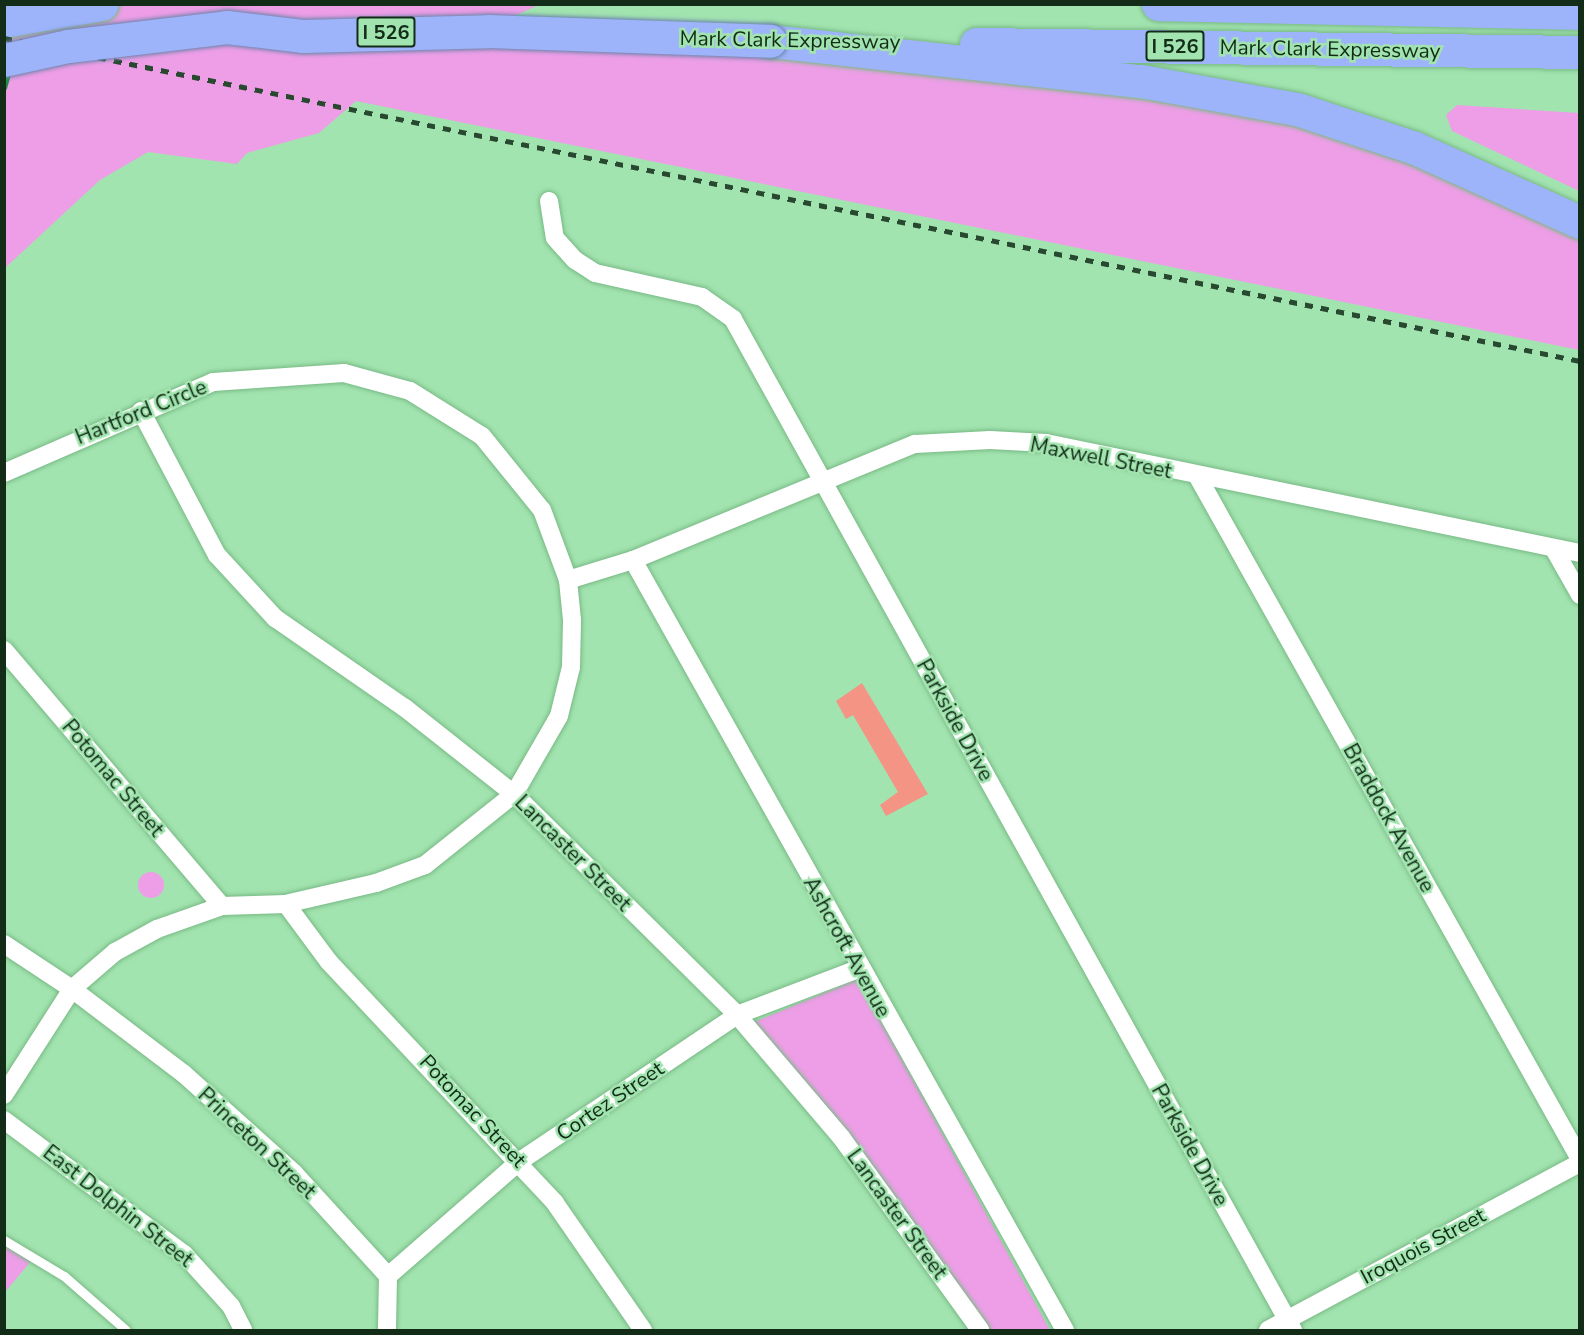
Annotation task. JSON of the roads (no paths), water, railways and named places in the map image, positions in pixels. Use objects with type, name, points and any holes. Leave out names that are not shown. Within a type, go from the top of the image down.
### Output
[{"type":"highway","points":[[4,21],[102,4]]},
{"type":"highway","name":"Mark Clark Expressway","points":[[1158,4],[1580,13]]},
{"type":"highway","name":"Mark Clark Expressway","points":[[4,60],[68,46],[227,27],[303,36],[488,31],[770,41],[1580,52]]},
{"type":"highway","points":[[770,41],[1141,81],[1297,109],[1415,148],[1580,222]]},
{"type":"street","name":"Parkside Drive","points":[[549,201],[555,238],[575,260],[595,273],[702,297],[733,319],[1290,1325]]},
{"type":"street","name":"Hartford Circle","points":[[4,473],[141,411],[213,382],[344,373],[410,391],[482,436],[542,510],[568,580],[571,667],[559,716],[514,794],[425,865],[376,883],[286,904],[222,906],[157,929],[114,952],[72,989],[4,1095]]},
{"type":"street","name":"Lancaster Street","points":[[141,411],[217,555],[274,618],[405,708],[514,794],[737,1015],[841,1137],[980,1330]]},
{"type":"street","name":"Maxwell Street","points":[[568,580],[633,560],[915,444],[990,440],[1046,443],[1198,477],[1580,554]]},
{"type":"street","name":"Braddock Avenue","points":[[1198,477],[1580,1161]]},
{"type":"street","points":[[1554,549],[1580,595]]},
{"type":"street","name":"Ashcroft Avenue","points":[[633,560],[858,969],[1065,1330]]},
{"type":"street","name":"Potomac Street","points":[[4,650],[222,906]]},
{"type":"street","name":"Potomac Street","points":[[286,904],[328,962],[520,1161],[622,1294],[643,1330]]},
{"type":"street","points":[[4,944],[72,989]]},
{"type":"street","name":"Cortez Street","points":[[388,1276],[520,1161],[737,1015],[858,969]]},
{"type":"street","name":"Princeton Street","points":[[72,989],[184,1074],[286,1165],[388,1276]]},
{"type":"street","name":"East Dolphin Street","points":[[4,1120],[184,1254],[231,1306],[243,1330]]},
{"type":"street","name":"Iroquois Street","points":[[1268,1330],[1290,1325],[1580,1161]]},
{"type":"street","points":[[387,1330],[388,1276]]},
{"type":"lane","points":[[4,1240],[64,1276],[126,1330]]},
{"type":"waterway","points":[[4,88],[9,71]]},
{"type":"railway","points":[[4,38],[1580,361]]}]
